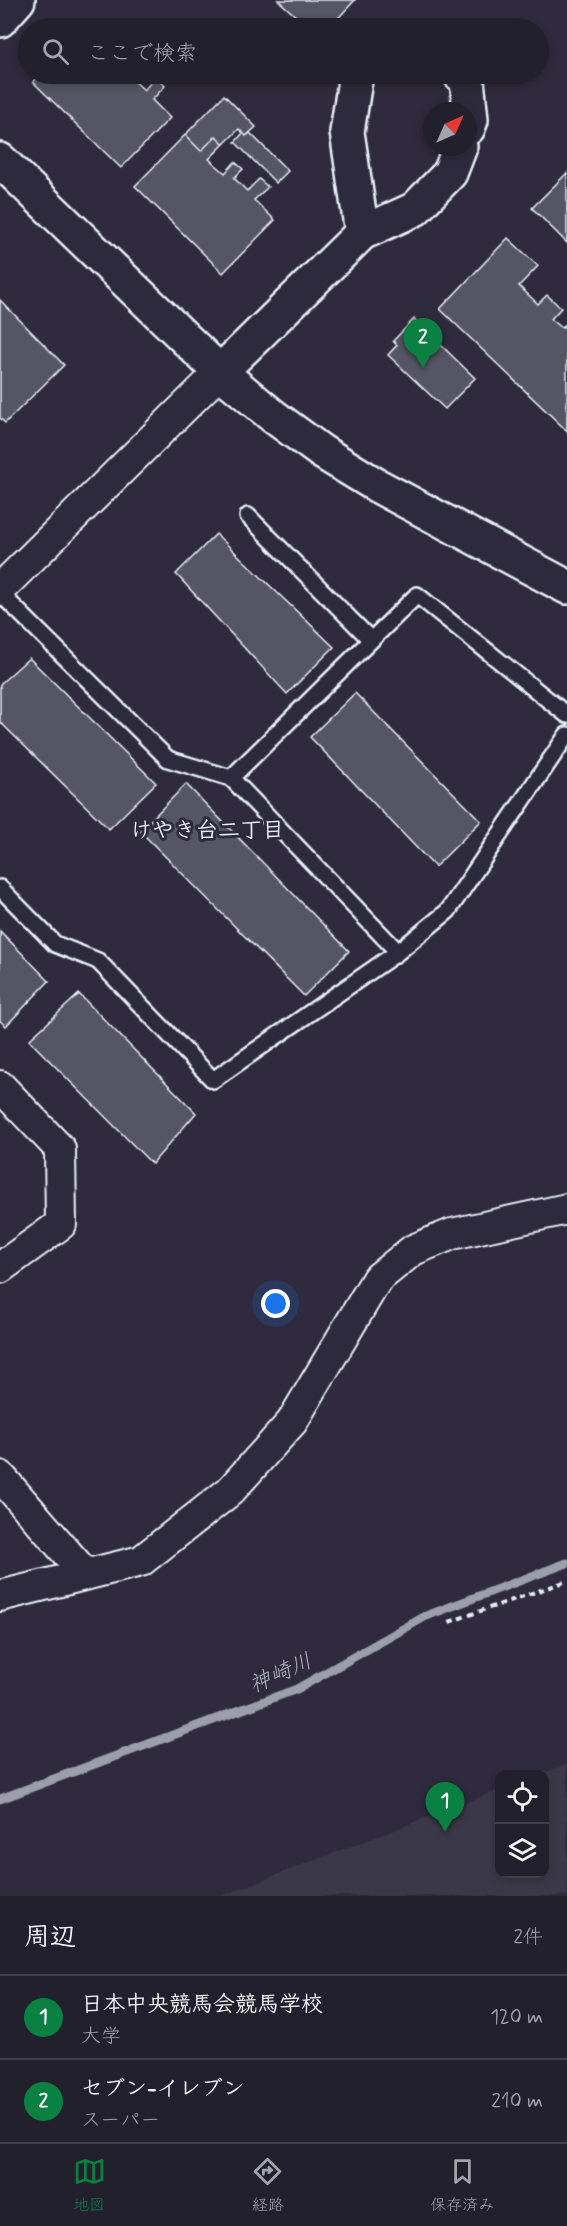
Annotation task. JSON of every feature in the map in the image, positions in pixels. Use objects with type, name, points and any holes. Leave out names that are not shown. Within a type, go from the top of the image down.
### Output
[{"type":"street","points":[[0,20],[18,0]]},
{"type":"street","points":[[355,84],[346,132],[362,232]]},
{"type":"street","points":[[467,84],[469,102]]},
{"type":"street","points":[[0,591],[362,232],[415,209],[450,173],[457,156]]},
{"type":"street","points":[[0,160],[220,372],[273,416],[322,452],[376,484],[567,587]]},
{"type":"street","points":[[0,1086],[60,1149],[61,1224],[0,1268]]},
{"type":"street","points":[[0,1596],[141,1561],[230,1491],[292,1422],[377,1279],[413,1250],[452,1234],[567,1209]]},
{"type":"street","points":[[0,1476],[86,1575]]},
{"type":"lane","points":[[248,516],[371,640]]},
{"type":"lane","points":[[0,591],[168,759],[231,777],[398,952]]},
{"type":"lane","points":[[231,777],[417,595],[567,715]]},
{"type":"lane","points":[[0,888],[56,944],[98,961],[213,1080],[398,952],[448,911],[567,735]]},
{"type":"path","points":[[449,1622],[567,1581]]},
{"type":"shaded area","points":[[567,1764],[567,1896],[221,1896],[495,1792],[495,1878],[549,1878],[549,1770]]},
{"type":"building","points":[[278,0],[355,0],[338,18],[298,18]]},
{"type":"building","points":[[35,84],[138,84],[144,90],[150,84],[163,84],[165,86],[152,100],[170,118],[121,168]]},
{"type":"building","points":[[224,95],[256,127],[246,136],[239,129],[224,144],[216,136],[201,151],[185,135]]},
{"type":"building","points":[[243,133],[246,136],[250,133],[288,171],[276,183],[235,142]]},
{"type":"building","points":[[185,135],[201,151],[216,136],[224,144],[209,159],[225,173],[235,162],[243,169],[234,178],[247,191],[259,179],[268,187],[254,200],[275,220],[223,273],[135,186]]},
{"type":"building","points":[[567,173],[567,243],[532,208]]},
{"type":"building","points":[[508,238],[538,266],[519,286],[538,304],[547,295],[561,308],[551,319],[562,328],[567,323],[567,431],[440,309]]},
{"type":"building","points":[[0,300],[64,365],[5,423],[0,418]]},
{"type":"building","points":[[414,319],[475,378],[445,409],[388,355],[397,345],[393,341]]},
{"type":"building","points":[[216,534],[334,647],[287,694],[176,574]]},
{"type":"building","points":[[29,658],[156,783],[109,829],[0,722],[0,684]]},
{"type":"building","points":[[355,693],[481,821],[435,867],[310,737]]},
{"type":"building","points":[[186,784],[349,951],[304,996],[140,831]]},
{"type":"building","points":[[0,931],[49,981],[6,1026],[0,1021]]},
{"type":"building","points":[[79,994],[196,1113],[152,1164],[29,1040]]},
{"type":"waterway","name":"神崎川","points":[[0,1799],[297,1689],[426,1616],[567,1563]]},
{"type":"place","name":"セブン-イレブン","points":[[423,368]]},
{"type":"place","name":"日本中央競馬会競馬学校","points":[[445,1832]]},
{"type":"district","name":"けやき台二丁目","points":[[207,829]]}]
